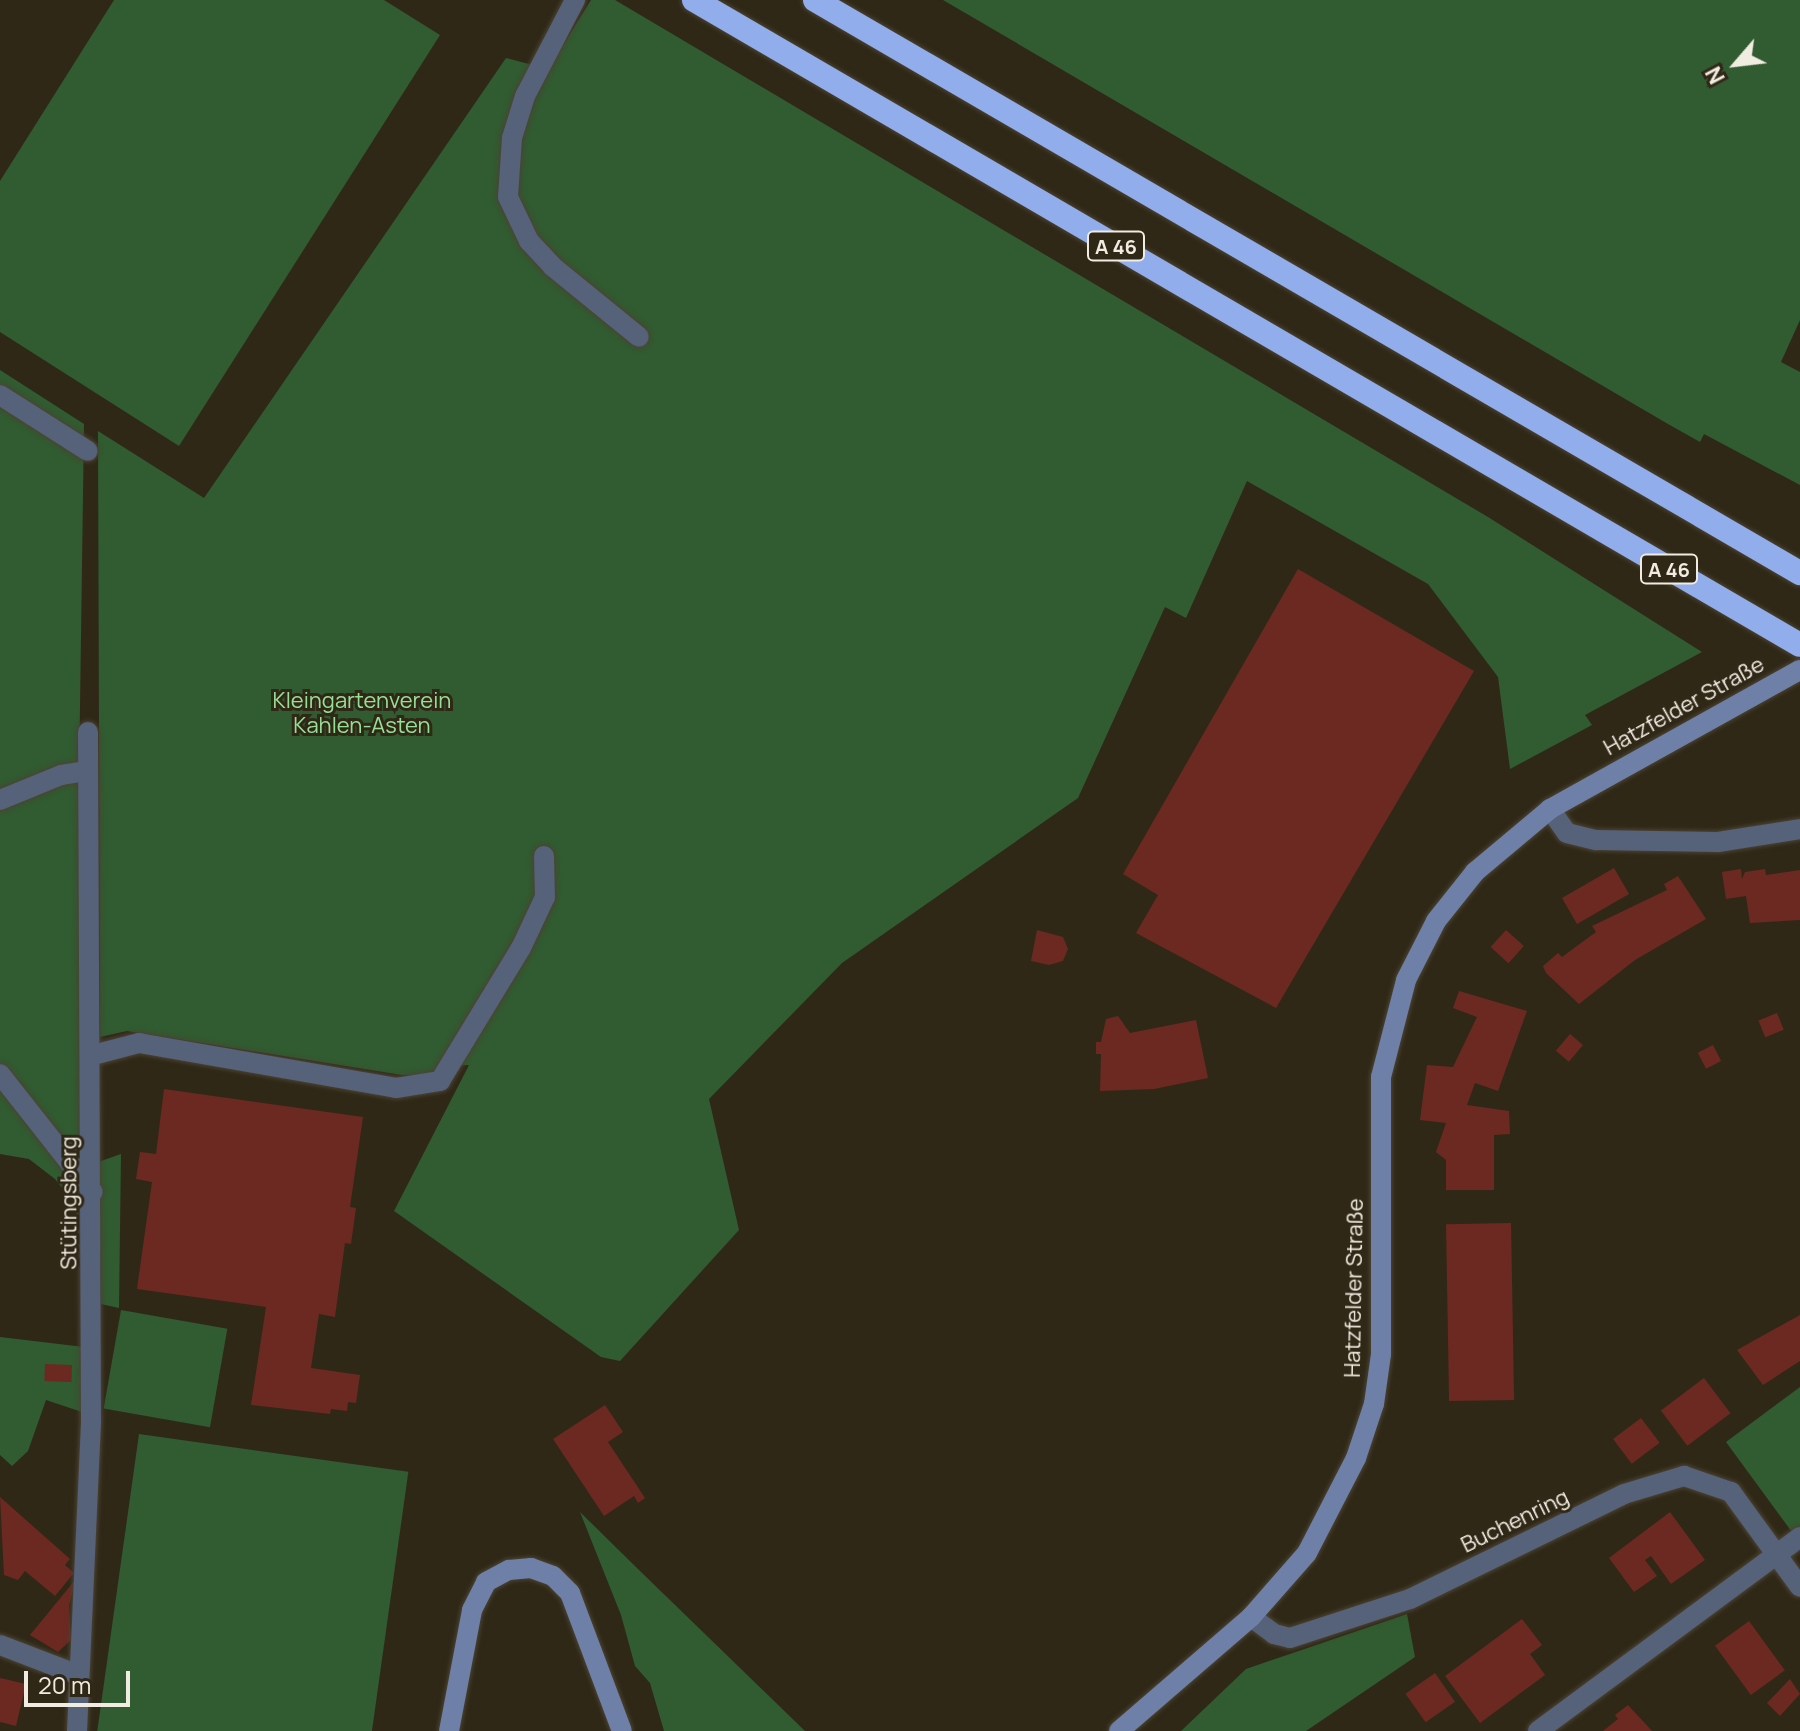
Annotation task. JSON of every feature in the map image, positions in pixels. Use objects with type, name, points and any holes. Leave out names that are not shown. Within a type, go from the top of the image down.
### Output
[{"type":"highway","name":"A 46","points":[[694,0],[1800,645]]},
{"type":"highway","name":"A 46","points":[[815,0],[1794,568]]},
{"type":"main road","name":"Hatzfelder Straße","points":[[1119,1731],[1251,1617],[1314,1541],[1356,1458],[1374,1404],[1381,1354],[1381,1077],[1406,980],[1436,921],[1475,872],[1550,809],[1800,670]]},
{"type":"main road","points":[[449,1731],[472,1610],[486,1582],[509,1570],[531,1568],[553,1576],[570,1593],[622,1731]]},
{"type":"street","points":[[575,0],[525,96],[512,138],[508,197],[529,241],[552,266],[639,337]]},
{"type":"street","points":[[0,395],[88,451]]},
{"type":"street","name":"Stütingsberg","points":[[77,1731],[91,1422],[93,1055],[88,732]]},
{"type":"street","points":[[0,800],[61,775],[87,771]]},
{"type":"street","points":[[1550,809],[1567,833],[1596,840],[1718,842],[1800,829]]},
{"type":"street","points":[[93,1055],[139,1043],[338,1081],[396,1088],[440,1081],[521,948],[545,897],[544,856]]},
{"type":"street","points":[[0,1074],[93,1192]]},
{"type":"street","name":"Buchenring","points":[[1251,1617],[1274,1634],[1290,1638],[1410,1599],[1624,1494],[1684,1476],[1731,1492],[1800,1587]]},
{"type":"street","points":[[1538,1731],[1800,1537]]},
{"type":"street","points":[[0,1645],[78,1675]]},
{"type":"green space","points":[[114,0],[384,0],[440,35],[179,446],[0,332],[0,181]]},
{"type":"green space","name":"Kleingartenverein Kahlen-Asten","points":[[591,0],[615,0],[1488,517],[1702,652],[1585,715],[1592,725],[1510,769],[1498,677],[1428,584],[1247,481],[1186,618],[1165,607],[1078,798],[842,963],[709,1099],[739,1230],[620,1361],[601,1357],[394,1211],[469,1065],[444,1066],[424,1076],[402,1075],[127,1031],[100,1037],[98,431],[204,498],[506,58],[548,69]]},
{"type":"green space","points":[[943,0],[1800,0],[1800,320],[1781,362],[1800,372],[1800,485],[1704,434],[1700,442],[1668,424]]},
{"type":"green space","points":[[0,370],[84,424],[79,778],[84,1167],[121,1154],[119,1308],[101,1304],[101,1253],[79,1253],[76,1206],[55,1179],[29,1159],[0,1154]]},
{"type":"green space","points":[[121,1310],[227,1329],[210,1427],[104,1408]]},
{"type":"green space","points":[[0,1337],[84,1347],[85,1413],[46,1400],[28,1451],[12,1466],[0,1455]]},
{"type":"green space","points":[[1800,1387],[1800,1543],[1726,1442]]},
{"type":"green space","points":[[139,1434],[408,1472],[372,1731],[97,1731]]},
{"type":"green space","points":[[580,1512],[805,1731],[664,1731],[650,1683],[635,1666],[621,1615]]},
{"type":"green space","points":[[1407,1614],[1415,1657],[1306,1731],[1181,1731],[1246,1669]]},
{"type":"building","points":[[1298,569],[1474,671],[1276,1008],[1136,933],[1158,895],[1123,874]]},
{"type":"building","points":[[1614,868],[1629,894],[1577,924],[1562,898]]},
{"type":"building","points":[[1741,869],[1742,879],[1745,872],[1765,869],[1766,875],[1800,870],[1800,920],[1750,923],[1746,896],[1726,899],[1722,872]]},
{"type":"building","points":[[1678,876],[1706,919],[1635,960],[1579,1004],[1546,973],[1543,966],[1558,953],[1562,957],[1596,932],[1592,926],[1667,890],[1664,884]]},
{"type":"building","points":[[1037,930],[1063,937],[1068,949],[1063,961],[1049,965],[1031,961]]},
{"type":"building","points":[[1506,930],[1524,946],[1508,963],[1491,947]]},
{"type":"building","points":[[1459,991],[1527,1011],[1498,1091],[1475,1083],[1467,1105],[1509,1111],[1510,1134],[1494,1135],[1494,1190],[1446,1190],[1446,1160],[1436,1152],[1446,1123],[1420,1120],[1427,1065],[1453,1067],[1477,1017],[1453,1008]]},
{"type":"building","points":[[1777,1013],[1784,1030],[1765,1037],[1758,1020]]},
{"type":"building","points":[[1118,1016],[1130,1033],[1196,1020],[1208,1078],[1154,1089],[1100,1091],[1101,1054],[1096,1054],[1096,1042],[1101,1042],[1106,1019]]},
{"type":"building","points":[[1570,1034],[1583,1045],[1569,1062],[1556,1051]]},
{"type":"building","points":[[1713,1045],[1721,1061],[1706,1069],[1698,1053]]},
{"type":"building","points":[[164,1089],[363,1117],[350,1207],[356,1208],[351,1244],[345,1243],[335,1317],[319,1314],[311,1368],[360,1375],[356,1403],[348,1402],[347,1411],[331,1409],[330,1414],[251,1405],[266,1307],[137,1289],[152,1182],[136,1179],[140,1152],[156,1154]]},
{"type":"building","points":[[1511,1223],[1514,1400],[1449,1401],[1446,1224]]},
{"type":"building","points":[[1800,1315],[1800,1361],[1763,1385],[1737,1350]]},
{"type":"building","points":[[45,1364],[72,1365],[71,1382],[44,1381]]},
{"type":"building","points":[[1704,1378],[1730,1413],[1687,1446],[1661,1410]]},
{"type":"building","points":[[605,1405],[623,1432],[608,1442],[645,1498],[638,1503],[634,1496],[604,1516],[553,1439]]},
{"type":"building","points":[[1641,1418],[1660,1443],[1632,1464],[1613,1439]]},
{"type":"building","points":[[0,1497],[70,1559],[65,1565],[74,1573],[55,1596],[25,1571],[18,1580],[4,1575]]},
{"type":"building","points":[[1670,1512],[1705,1560],[1671,1584],[1651,1556],[1645,1560],[1657,1576],[1634,1592],[1609,1558]]},
{"type":"building","points":[[76,1579],[69,1605],[71,1640],[58,1652],[30,1635]]},
{"type":"building","points":[[1522,1619],[1542,1645],[1530,1654],[1545,1675],[1480,1723],[1445,1676]]},
{"type":"building","points":[[1749,1621],[1785,1670],[1751,1695],[1715,1646]]},
{"type":"building","points":[[1435,1673],[1455,1702],[1426,1722],[1406,1694]]},
{"type":"building","points":[[0,1678],[26,1684],[16,1726],[0,1722]]},
{"type":"building","points":[[1790,1679],[1800,1694],[1780,1716],[1767,1703]]},
{"type":"building","points":[[1628,1705],[1652,1731],[1603,1731],[1618,1719],[1615,1715]]}]
